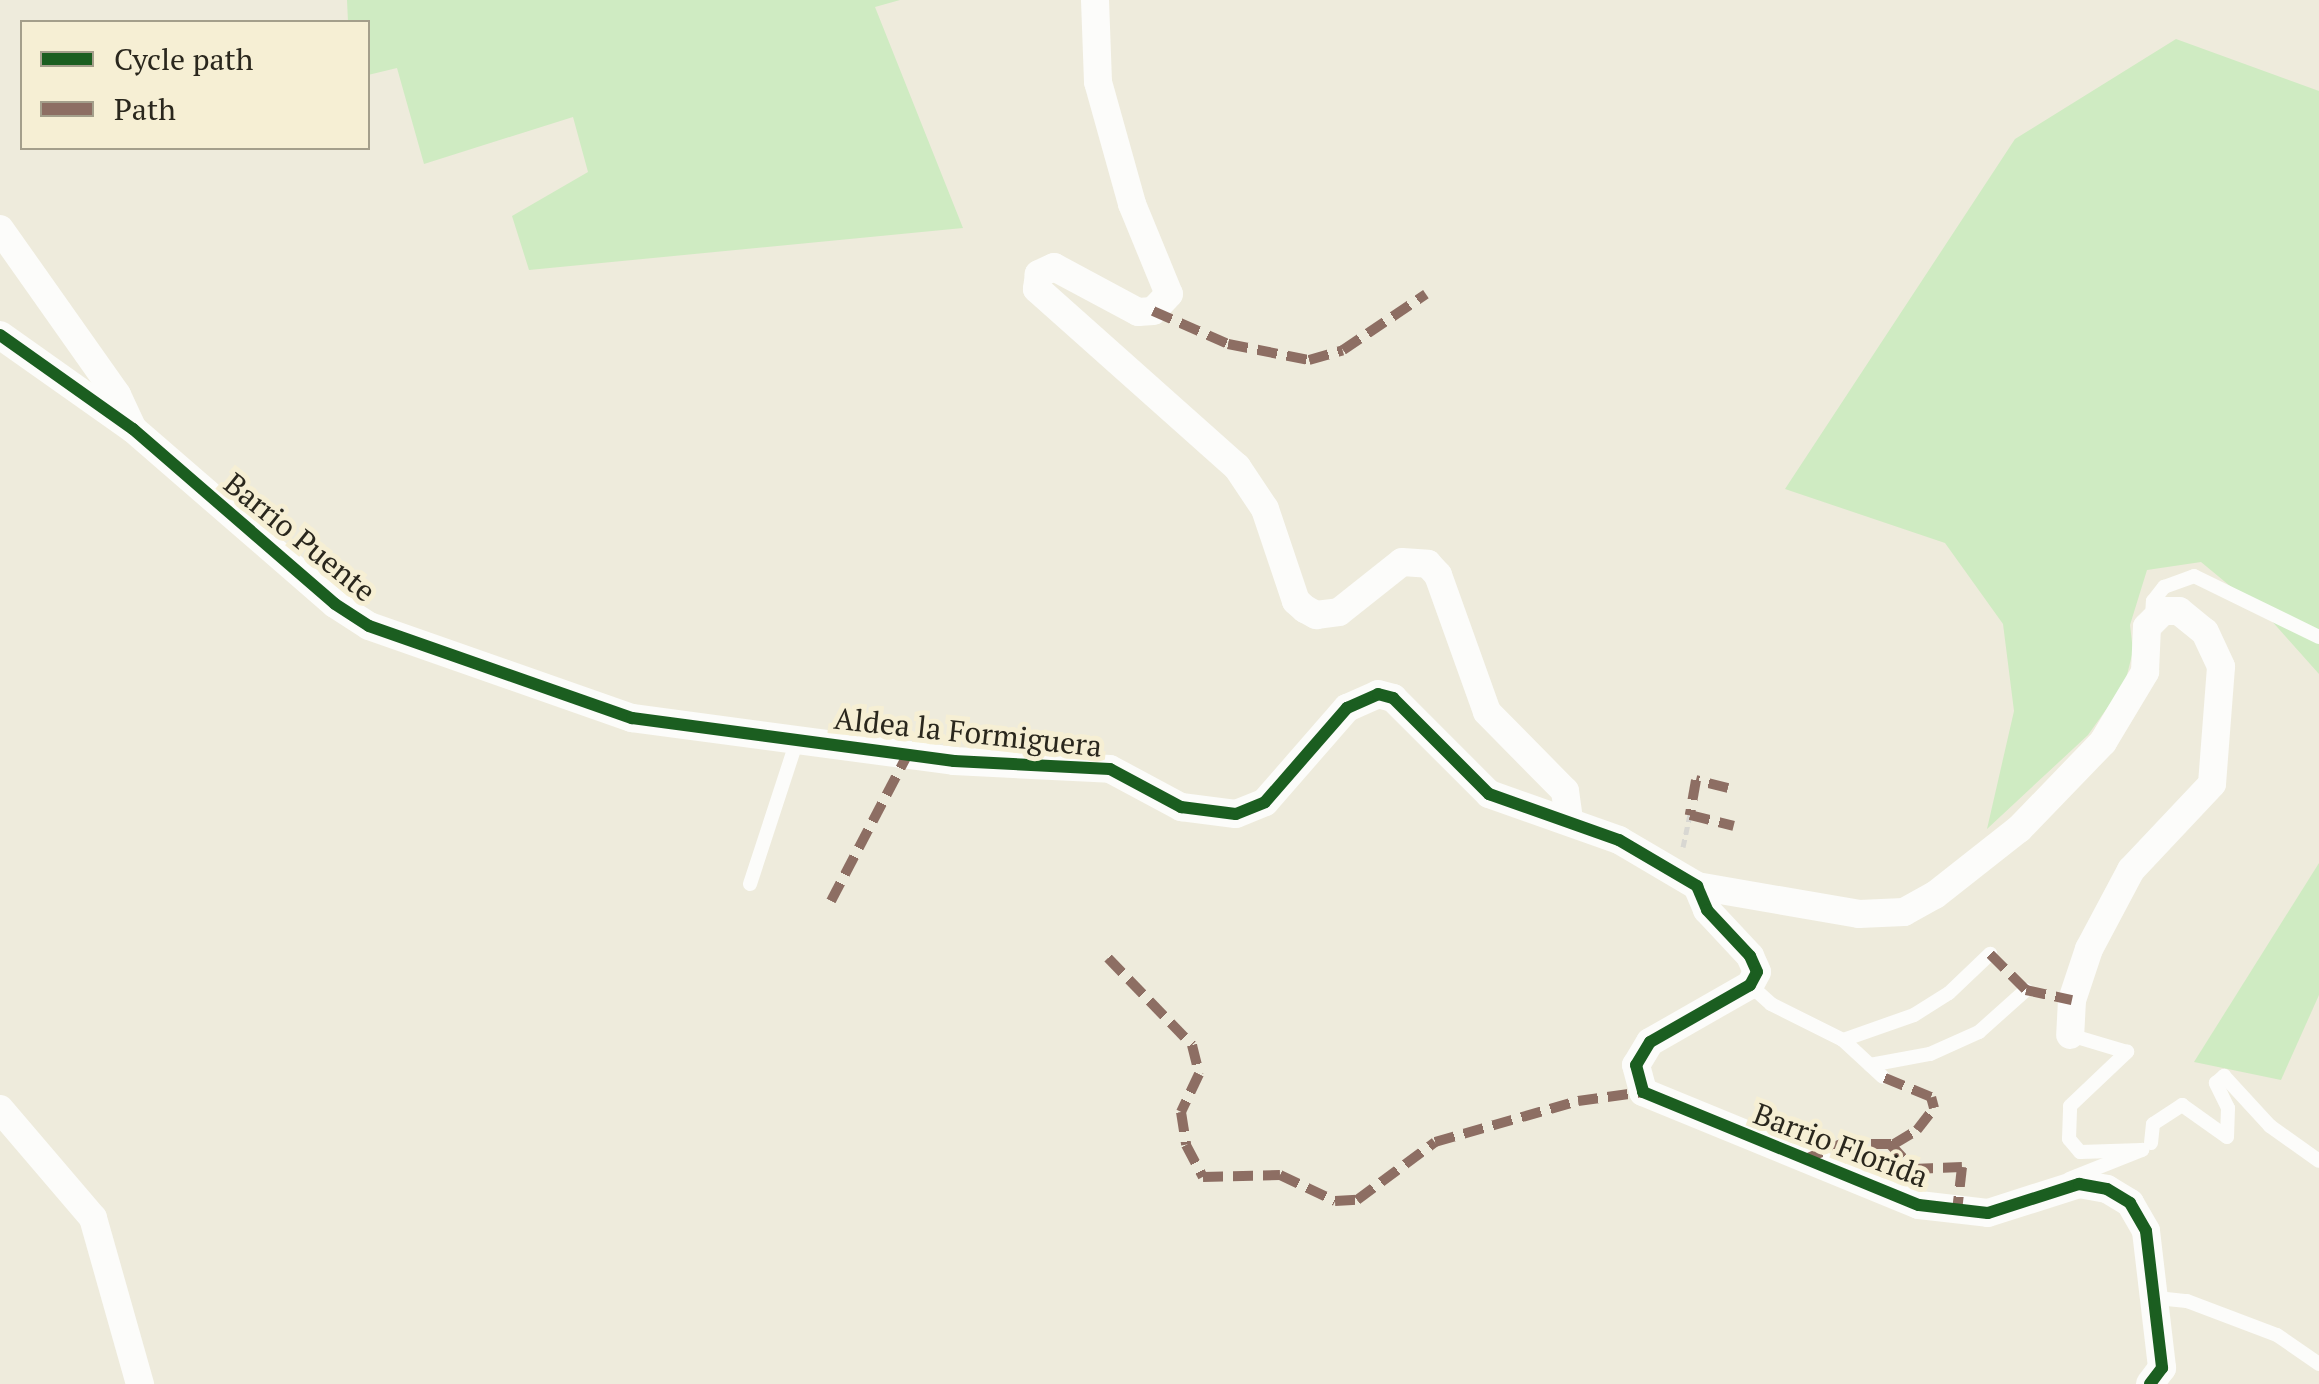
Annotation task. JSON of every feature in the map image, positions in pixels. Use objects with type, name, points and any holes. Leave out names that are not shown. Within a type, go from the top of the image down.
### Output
[{"type":"street","points":[[1094,0],[1098,82],[1132,204],[1169,294],[1153,311],[1138,312],[1054,267],[1040,274],[1037,289],[1237,467],[1265,509],[1296,601],[1305,609],[1316,616],[1339,612],[1402,562],[1428,564],[1438,574],[1487,712],[1565,791],[1569,820]]},
{"type":"street","name":"Barrio Puente","points":[[0,229],[118,395],[133,428]]},
{"type":"street","name":"Barrio Puente","points":[[0,335],[133,428],[335,604],[369,626],[632,718],[790,739]]},
{"type":"street","points":[[2070,1035],[2072,1000],[2089,948],[2132,870],[2212,784],[2221,666],[2214,647],[2178,611],[2152,619]]},
{"type":"street","name":"Aldea la Formiguera","points":[[790,739],[993,764],[1110,769],[1181,807],[1236,814],[1266,802],[1347,708],[1385,694],[1489,794],[1569,820],[1697,886],[1859,914],[1904,912],[1935,895],[2019,829],[2102,742],[2145,672],[2152,619]]},
{"type":"street","points":[[1697,886],[1707,910],[1750,956],[1756,972],[1750,985]]},
{"type":"street","name":"Barrio Florida","points":[[1750,985],[1650,1042],[1636,1065],[1642,1092],[1919,1204],[1988,1213],[2080,1184],[2107,1189],[2130,1204],[2146,1231],[2157,1298],[2162,1368],[2150,1384]]},
{"type":"street","points":[[0,1109],[93,1218],[140,1384]]},
{"type":"lane","name":"Aldea la Formiguera","points":[[2152,619],[2153,601],[2164,588],[2194,576],[2319,638]]},
{"type":"lane","name":"Aldea la Formiguera","points":[[750,884],[790,739]]},
{"type":"lane","points":[[1843,1040],[1914,1015],[1949,993],[1990,954]]},
{"type":"lane","points":[[1750,985],[1771,1004],[1843,1040],[1883,1077]]},
{"type":"lane","points":[[1870,1065],[1930,1054],[1978,1032],[2026,990]]},
{"type":"lane","points":[[2056,1189],[2078,1172],[2142,1150],[2080,1152],[2070,1139],[2070,1106],[2127,1052],[2070,1035]]},
{"type":"lane","points":[[2151,1144],[2153,1124],[2182,1104],[2227,1137],[2228,1108],[2216,1082],[2224,1076],[2270,1126],[2319,1161]]},
{"type":"lane","points":[[2157,1298],[2187,1301],[2276,1336],[2319,1364]]},
{"type":"path","points":[[1680,860],[1690,815]]},
{"type":"green space","points":[[347,0],[900,0],[875,7],[963,228],[529,270],[512,216],[588,172],[573,117],[424,164],[397,68],[370,75],[370,20],[348,20]]},
{"type":"green space","points":[[2176,39],[2319,91],[2319,674],[2270,619],[2201,562],[2147,570],[2130,625],[2133,651],[2125,683],[2088,735],[1987,829],[2014,711],[2003,624],[1945,543],[1785,489],[2015,139]]},
{"type":"green space","points":[[2319,863],[2319,995],[2281,1080],[2194,1062]]},
{"type":"marked path","points":[[1153,311],[1228,344],[1309,360],[1343,350],[1426,294]]},
{"type":"marked path","points":[[831,901],[909,752]]},
{"type":"marked path","points":[[1728,788],[1696,780],[1690,815],[1734,826]]},
{"type":"marked path","points":[[1990,954],[2026,990],[2072,1000]]},
{"type":"marked path","points":[[1108,958],[1192,1045],[1199,1074],[1181,1112],[1186,1145],[1203,1177],[1280,1175],[1335,1201],[1357,1200],[1435,1142],[1578,1101],[1643,1092]]},
{"type":"marked path","points":[[1803,1160],[1841,1144],[1894,1144],[1917,1130],[1934,1108],[1931,1097],[1883,1077]]},
{"type":"marked path","points":[[1889,1143],[1913,1169],[1962,1167],[1957,1211]]},
{"type":"cycle path","points":[[0,335],[133,429],[335,604],[369,626],[632,718],[954,761],[1110,769],[1181,807],[1236,814],[1265,802],[1347,708],[1378,694],[1393,698],[1489,794],[1619,840],[1697,886],[1707,910],[1750,956],[1757,972],[1750,985],[1650,1042],[1636,1065],[1643,1092],[1919,1205],[1988,1213],[2079,1184],[2107,1189],[2130,1203],[2146,1231],[2162,1368],[2150,1384]]}]
